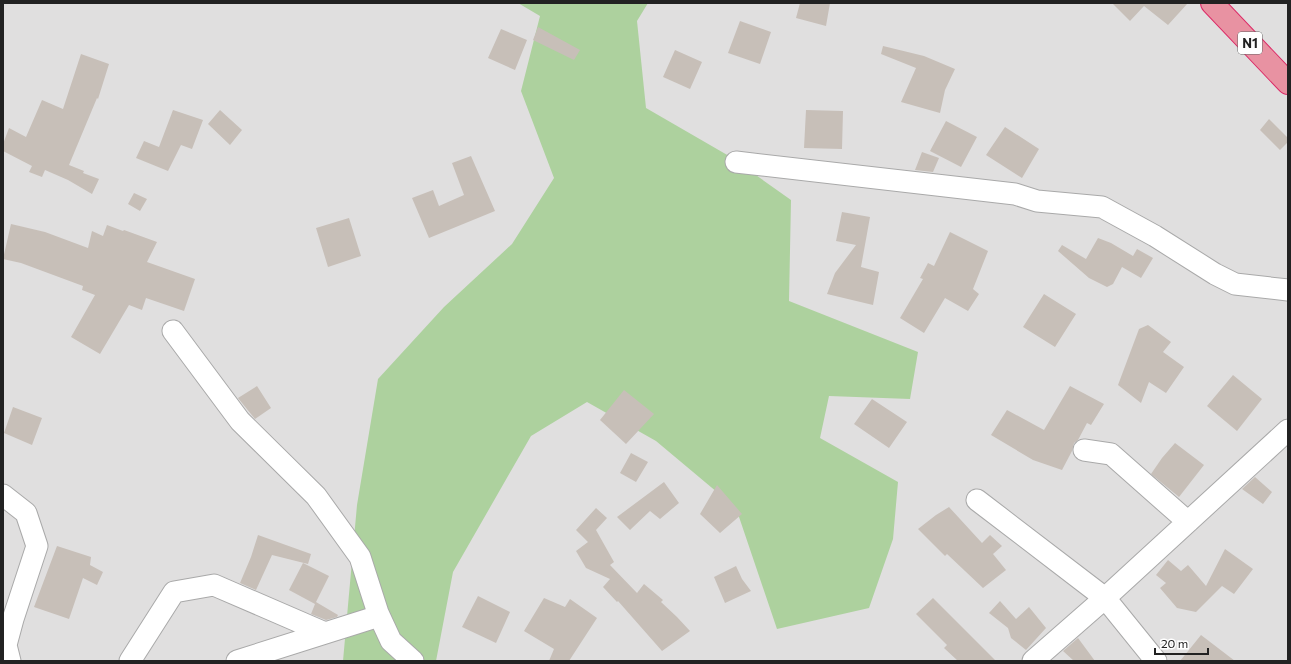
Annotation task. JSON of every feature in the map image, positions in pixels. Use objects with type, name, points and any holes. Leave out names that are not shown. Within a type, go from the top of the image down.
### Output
[{"type":"highway","name":"N1","points":[[1212,3],[1288,83]]},
{"type":"street","points":[[736,162],[1015,194],[1037,201],[1102,207],[1155,236],[1214,274],[1236,284],[1288,290]]},
{"type":"street","points":[[173,331],[240,421],[316,496],[360,557],[379,616],[391,641],[413,661]]},
{"type":"street","points":[[1033,661],[1105,598],[1288,430]]},
{"type":"street","points":[[1084,450],[1111,454],[1188,522]]},
{"type":"street","points":[[3,495],[26,513],[37,546],[13,619],[6,650]]},
{"type":"street","points":[[977,500],[1105,598],[1156,661]]},
{"type":"street","points":[[130,661],[174,592],[214,585],[325,633]]},
{"type":"street","points":[[237,661],[379,616]]},
{"type":"shaded area","points":[[3,3],[1288,3],[1288,661],[3,661]]},
{"type":"green space","points":[[518,3],[648,3],[637,21],[646,108],[729,156],[791,200],[789,301],[918,352],[910,399],[829,396],[820,438],[898,482],[893,539],[869,608],[777,629],[736,508],[656,441],[587,402],[531,436],[453,572],[436,661],[343,661],[357,505],[378,379],[444,307],[512,244],[554,178],[521,91],[540,16]]},
{"type":"building","points":[[800,3],[830,3],[826,26],[796,18]]},
{"type":"building","points":[[1112,3],[1188,3],[1168,25],[1144,6],[1130,21]]},
{"type":"building","points":[[740,21],[771,32],[760,64],[728,53]]},
{"type":"building","points":[[538,27],[580,50],[574,60],[533,40]]},
{"type":"building","points":[[501,29],[527,40],[515,70],[488,58]]},
{"type":"building","points":[[883,46],[924,56],[955,69],[945,90],[940,113],[901,102],[916,68],[881,54]]},
{"type":"building","points":[[675,50],[702,62],[690,89],[663,77]]},
{"type":"building","points":[[81,54],[109,64],[98,99],[97,98],[69,165],[84,171],[83,173],[99,179],[92,194],[68,180],[45,170],[42,177],[29,172],[32,166],[3,151],[3,144],[9,128],[26,137],[42,100],[63,109]]},
{"type":"building","points":[[173,110],[203,120],[192,149],[181,145],[168,171],[136,158],[144,141],[159,147]]},
{"type":"building","points":[[220,110],[242,130],[230,145],[208,124]]},
{"type":"building","points":[[806,110],[843,111],[842,149],[804,148]]},
{"type":"building","points":[[1269,119],[1288,138],[1288,142],[1280,150],[1260,130]]},
{"type":"building","points":[[946,121],[977,137],[961,167],[930,151]]},
{"type":"building","points":[[1005,127],[1039,149],[1022,178],[986,155]]},
{"type":"building","points":[[922,152],[939,158],[933,172],[915,170]]},
{"type":"building","points":[[471,156],[495,211],[429,238],[412,198],[433,190],[439,206],[464,195],[452,163]]},
{"type":"building","points":[[134,193],[147,199],[140,211],[128,204]]},
{"type":"building","points":[[842,212],[870,217],[861,267],[879,272],[873,305],[827,294],[835,273],[856,245],[836,241]]},
{"type":"building","points":[[349,218],[361,256],[328,267],[316,228]]},
{"type":"building","points":[[11,224],[45,232],[88,248],[92,231],[103,236],[107,225],[157,242],[147,262],[195,279],[184,311],[146,298],[142,310],[129,305],[100,354],[71,337],[95,295],[82,290],[83,286],[21,263],[3,259]]},
{"type":"building","points":[[950,232],[988,251],[973,289],[979,294],[968,311],[945,298],[924,333],[900,318],[923,279],[920,278],[928,263],[934,266]]},
{"type":"building","points":[[1098,238],[1111,243],[1133,256],[1137,249],[1153,258],[1141,278],[1122,267],[1113,284],[1107,287],[1089,278],[1058,251],[1062,245],[1086,259]]},
{"type":"building","points":[[1044,294],[1076,314],[1055,347],[1023,327]]},
{"type":"building","points":[[1148,325],[1171,342],[1163,352],[1184,367],[1166,393],[1149,382],[1141,403],[1118,385],[1139,329]]},
{"type":"building","points":[[1233,375],[1262,399],[1237,431],[1207,406]]},
{"type":"building","points":[[257,386],[271,408],[255,419],[238,398]]},
{"type":"building","points":[[1070,386],[1104,404],[1091,425],[1087,423],[1078,440],[1074,443],[1072,451],[1062,470],[1033,460],[991,435],[1007,410],[1044,430]]},
{"type":"building","points":[[624,390],[654,414],[626,444],[600,420]]},
{"type":"building","points":[[872,399],[907,422],[889,448],[854,424]]},
{"type":"building","points":[[13,407],[42,418],[32,445],[4,433]]},
{"type":"building","points":[[1175,443],[1204,465],[1179,497],[1151,474]]},
{"type":"building","points":[[631,453],[648,462],[636,482],[620,473]]},
{"type":"building","points":[[1255,477],[1272,492],[1263,504],[1242,489]]},
{"type":"building","points":[[664,482],[679,503],[660,519],[650,511],[630,530],[617,517]]},
{"type":"building","points":[[717,485],[742,514],[720,533],[700,514]]},
{"type":"building","points":[[949,507],[982,543],[990,535],[1002,546],[993,554],[1006,570],[983,588],[947,554],[945,556],[918,529]]},
{"type":"building","points":[[596,508],[607,518],[596,530],[614,562],[610,565],[637,593],[644,584],[663,600],[661,602],[690,631],[662,651],[618,601],[617,602],[603,587],[610,579],[586,568],[576,551],[588,542],[576,530]]},
{"type":"building","points":[[258,535],[311,554],[308,564],[272,555],[256,590],[240,583]]},
{"type":"building","points":[[57,546],[91,557],[90,565],[103,572],[97,585],[83,578],[69,619],[34,607]]},
{"type":"building","points":[[1225,549],[1253,569],[1234,594],[1222,586],[1196,612],[1177,608],[1160,588],[1166,583],[1156,575],[1168,560],[1181,571],[1188,565],[1206,586]]},
{"type":"building","points":[[303,563],[329,576],[316,602],[338,615],[337,617],[326,620],[311,614],[315,604],[289,590]]},
{"type":"building","points":[[736,566],[742,579],[751,591],[725,603],[714,577]]},
{"type":"building","points":[[478,596],[510,612],[496,643],[462,627]]},
{"type":"building","points":[[544,598],[565,607],[570,599],[597,618],[569,661],[549,661],[554,649],[524,631]]},
{"type":"building","points":[[933,598],[996,661],[958,661],[944,648],[947,645],[916,614]]},
{"type":"building","points":[[1000,601],[1016,619],[1029,607],[1046,628],[1026,650],[1011,638],[1008,628],[989,613]]},
{"type":"building","points":[[1201,635],[1235,661],[1180,661]]},
{"type":"building","points":[[1078,638],[1095,661],[1074,661],[1063,651]]}]
